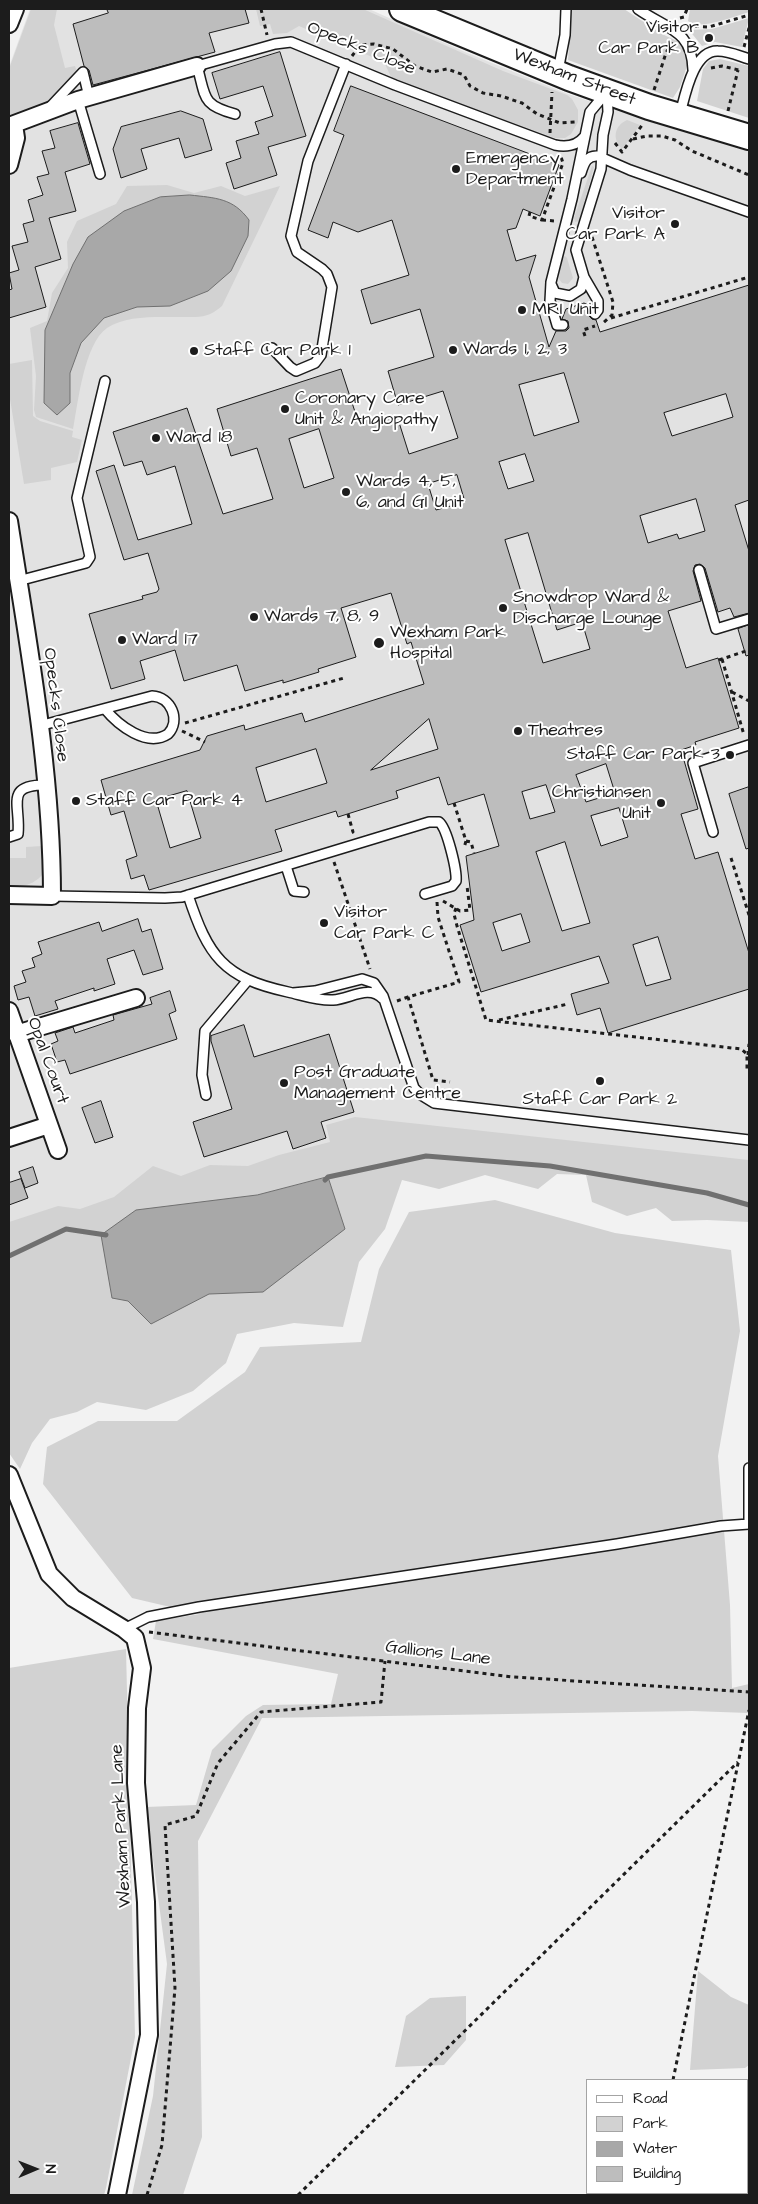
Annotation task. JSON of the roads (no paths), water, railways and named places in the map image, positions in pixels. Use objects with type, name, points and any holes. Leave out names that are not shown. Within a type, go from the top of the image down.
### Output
[{"type":"street","points":[[9,24],[14,9]]},
{"type":"street","name":"Wexham Street","points":[[406,10],[555,73],[679,117],[749,138]]},
{"type":"street","name":"Opecks Close","points":[[9,165],[16,138],[11,126],[84,98],[197,66]]},
{"type":"street","name":"Opecks Close","points":[[9,521],[39,726],[52,856],[52,896]]},
{"type":"street","points":[[9,895],[52,896]]},
{"type":"street","points":[[16,1034],[136,998]]},
{"type":"street","name":"Opal Court","points":[[9,1011],[58,1150]]},
{"type":"street","name":"Opal Court","points":[[9,1138],[49,1124]]},
{"type":"street","name":"Wexham Park Lane","points":[[9,1475],[49,1574],[73,1598],[124,1629],[135,1638],[142,1668],[138,1708],[136,1783],[146,1902],[149,2034],[117,2195]]},
{"type":"lane","points":[[555,73],[565,35],[566,9]]},
{"type":"lane","points":[[638,9],[685,38],[692,52],[694,70]]},
{"type":"lane","name":"Opecks Close","points":[[197,66],[269,45],[291,42],[547,142],[565,146],[578,142],[584,137]]},
{"type":"lane","points":[[679,117],[694,70],[706,55],[718,51],[749,59]]},
{"type":"lane","points":[[272,348],[296,371],[315,363],[321,355],[332,286],[327,274],[322,269],[304,259],[297,252],[292,236],[308,161],[346,64]]},
{"type":"lane","points":[[197,66],[207,99],[211,105],[217,109],[235,114]]},
{"type":"lane","points":[[46,112],[83,72],[84,98],[100,174]]},
{"type":"lane","points":[[594,314],[598,310],[598,301],[584,277],[576,250],[601,169],[603,135],[608,112],[607,92]]},
{"type":"lane","points":[[563,325],[557,325],[555,321],[549,298],[551,282],[572,199],[591,109],[607,92]]},
{"type":"lane","points":[[603,135],[606,149],[618,164]]},
{"type":"lane","points":[[572,199],[586,160],[594,156],[602,157],[630,170],[749,212]]},
{"type":"lane","points":[[557,254],[566,247],[576,250]]},
{"type":"lane","points":[[551,282],[555,293],[570,296],[581,289],[584,277]]},
{"type":"lane","points":[[18,581],[86,563],[90,557],[77,498],[104,381]]},
{"type":"lane","points":[[699,570],[716,629],[749,619]]},
{"type":"lane","points":[[39,726],[152,696],[160,697],[167,701],[172,708],[174,720],[170,731],[163,737],[145,737],[121,725],[106,709]]},
{"type":"lane","points":[[713,832],[693,763],[748,745]]},
{"type":"lane","points":[[9,837],[18,834],[18,801],[21,790],[28,786],[45,785]]},
{"type":"lane","points":[[52,896],[165,898],[188,895],[429,822],[438,822],[444,829],[456,874],[456,881],[452,886],[425,894]]},
{"type":"lane","points":[[286,866],[294,891],[304,892]]},
{"type":"lane","points":[[188,895],[196,921],[208,947],[223,963],[248,980],[292,993],[327,1000],[374,992],[385,1001]]},
{"type":"lane","points":[[292,993],[315,991],[362,979],[369,981],[377,987],[385,1001],[414,1088],[420,1095],[434,1103],[749,1140]]},
{"type":"lane","points":[[206,1095],[202,1075],[205,1032],[208,1026],[248,980]]},
{"type":"lane","points":[[124,1629],[148,1617],[216,1605],[617,1544],[721,1526],[749,1524],[749,1468]]},
{"type":"water","points":[[190,195],[223,200],[237,207],[249,220],[248,236],[231,271],[208,291],[170,306],[137,307],[104,318],[81,343],[70,373],[70,403],[57,415],[44,403],[45,330],[73,264],[88,237],[124,211],[160,197]]},
{"type":"water","points":[[328,1177],[345,1229],[263,1292],[209,1294],[151,1324],[128,1301],[112,1298],[101,1235],[136,1210],[257,1195]]},
{"type":"waterway","points":[[325,1180],[328,1177],[426,1156],[550,1166],[707,1193],[749,1205]]},
{"type":"waterway","points":[[9,1256],[66,1229],[106,1235]]},
{"type":"place","name":"Visitor Car Park B","points":[[709,38]]},
{"type":"place","name":"Emergency Department","points":[[456,169]]},
{"type":"place","name":"Visitor Car Park A","points":[[675,224]]},
{"type":"place","name":"MRI Unit","points":[[522,310]]},
{"type":"place","name":"Wards 1, 2, 3","points":[[453,350]]},
{"type":"place","name":"Staff Car Park 1","points":[[194,351]]},
{"type":"place","name":"Coronary Care Unit & Angiopathy","points":[[285,409]]},
{"type":"place","name":"Ward 18","points":[[156,438]]},
{"type":"place","name":"Wards 4, 5, 6, and GI Unit","points":[[346,492]]},
{"type":"place","name":"Snowdrop Ward & Discharge Lounge","points":[[503,608]]},
{"type":"place","name":"Wards 7, 8, 9","points":[[254,617]]},
{"type":"place","name":"Ward 17","points":[[122,640]]},
{"type":"place","name":"Wexham Park Hospital","points":[[379,643]]},
{"type":"place","name":"Theatres","points":[[518,731]]},
{"type":"place","name":"Staff Car Park 3","points":[[730,755]]},
{"type":"place","name":"Staff Car Park 4","points":[[76,801]]},
{"type":"place","name":"Christiansen Unit","points":[[661,803]]},
{"type":"place","name":"Visitor Car Park C","points":[[324,923]]},
{"type":"place","name":"Staff Car Park 2","points":[[600,1081]]},
{"type":"place","name":"Post Graduate Management Centre","points":[[284,1083]]}]
